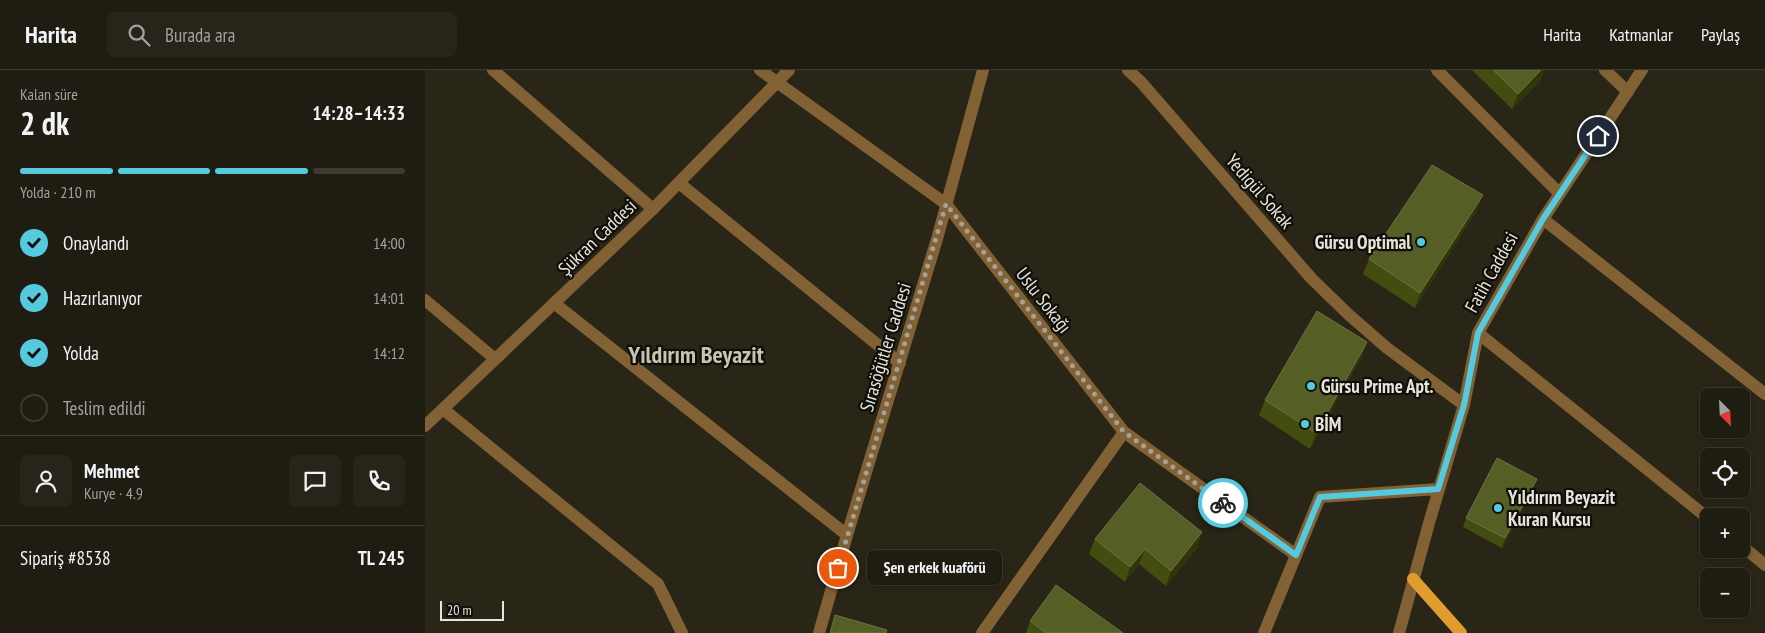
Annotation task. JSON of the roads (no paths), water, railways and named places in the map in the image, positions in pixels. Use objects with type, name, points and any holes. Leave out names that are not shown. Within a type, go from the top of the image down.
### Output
[{"type":"main road","points":[[1413,579],[1461,633]]},
{"type":"street","points":[[493,70],[653,209]]},
{"type":"street","name":"Uslu Sokağı","points":[[760,70],[946,204],[1124,432],[1296,555]]},
{"type":"street","name":"Şükran Caddesi","points":[[425,426],[653,209],[789,70]]},
{"type":"street","name":"Sırasöğütler Caddesi","points":[[819,633],[900,363],[983,70]]},
{"type":"street","name":"Yedigül Sokak","points":[[1128,70],[1141,82],[1311,278],[1387,348],[1464,405]]},
{"type":"street","points":[[1437,70],[1559,193]]},
{"type":"street","points":[[1605,70],[1628,92]]},
{"type":"street","name":"Fatih Caddesi","points":[[1399,633],[1438,489],[1464,405],[1478,333],[1559,193],[1643,70]]},
{"type":"street","points":[[679,183],[900,363]]},
{"type":"street","points":[[1543,219],[1765,394]]},
{"type":"street","points":[[425,300],[495,359]]},
{"type":"street","points":[[554,303],[847,535]]},
{"type":"street","points":[[1478,333],[1700,512]]},
{"type":"street","points":[[443,410],[658,584],[682,633]]},
{"type":"street","points":[[982,633],[1124,432]]},
{"type":"street","points":[[1264,633],[1320,497],[1438,489]]},
{"type":"street","points":[[1750,553],[1765,565]]},
{"type":"place","name":"Gürsu Optimal","points":[[1421,242]]},
{"type":"place","name":"Gürsu Prime Apt.","points":[[1311,386]]},
{"type":"place","name":"BİM","points":[[1305,424]]},
{"type":"place","name":"Yıldırım Beyazit Kuran Kursu","points":[[1498,508]]},
{"type":"place","name":"Şen erkek kuaförü","points":[[838,568]]},
{"type":"district","name":"Yıldırım Beyazit","points":[[696,354]]}]
